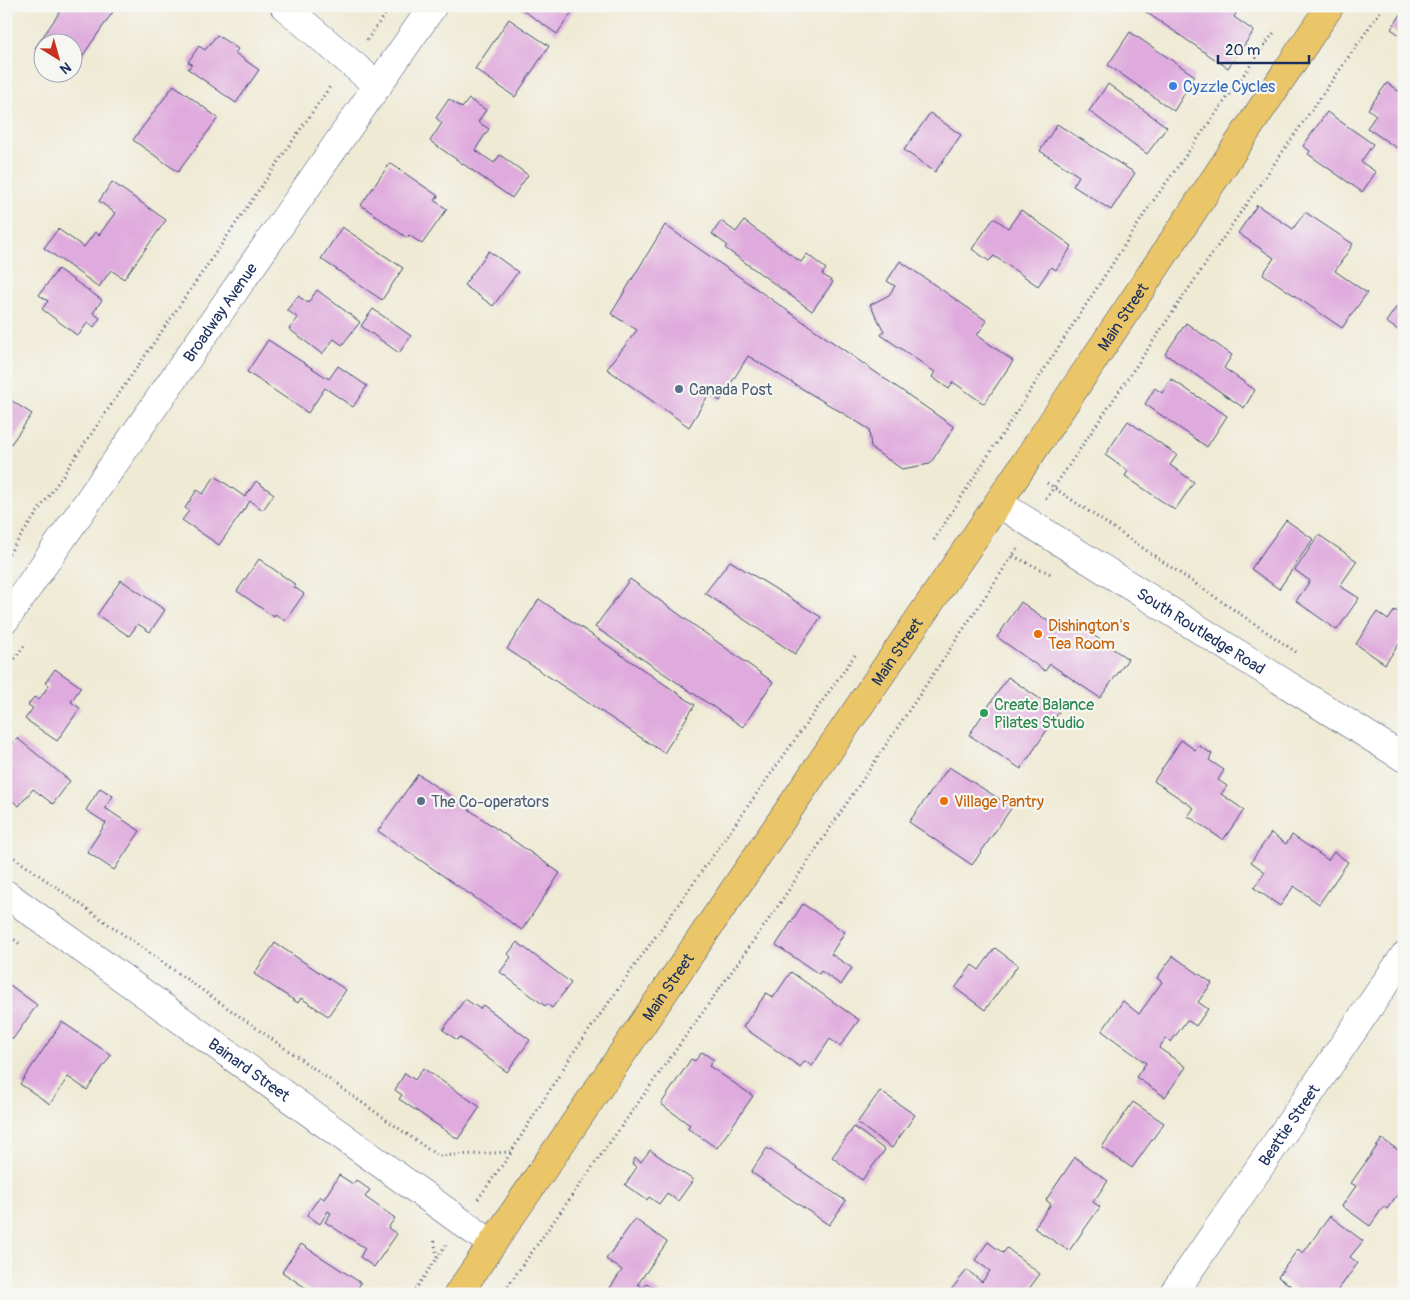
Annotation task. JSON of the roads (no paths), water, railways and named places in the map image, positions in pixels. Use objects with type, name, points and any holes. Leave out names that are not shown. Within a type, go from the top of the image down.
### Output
[{"type":"main road","name":"Main Street","points":[[458,1294],[998,503],[1330,6]]},
{"type":"street","points":[[284,6],[378,86]]},
{"type":"street","name":"Broadway Avenue","points":[[6,619],[433,6]]},
{"type":"street","name":"South Routledge Road","points":[[998,503],[1404,758]]},
{"type":"street","name":"Bainard Street","points":[[6,894],[492,1244]]},
{"type":"street","name":"Beattie Street","points":[[1174,1294],[1404,956]]},
{"type":"place","name":"Cyzzle Cycles","points":[[1173,86]]},
{"type":"place","name":"Canada Post","points":[[679,389]]},
{"type":"place","name":"Dishington's Tea Room","points":[[1038,634]]},
{"type":"place","name":"Create Balance Pilates Studio","points":[[984,713]]},
{"type":"place","name":"The Co-operators","points":[[421,801]]},
{"type":"place","name":"Village Pantry","points":[[944,801]]}]
